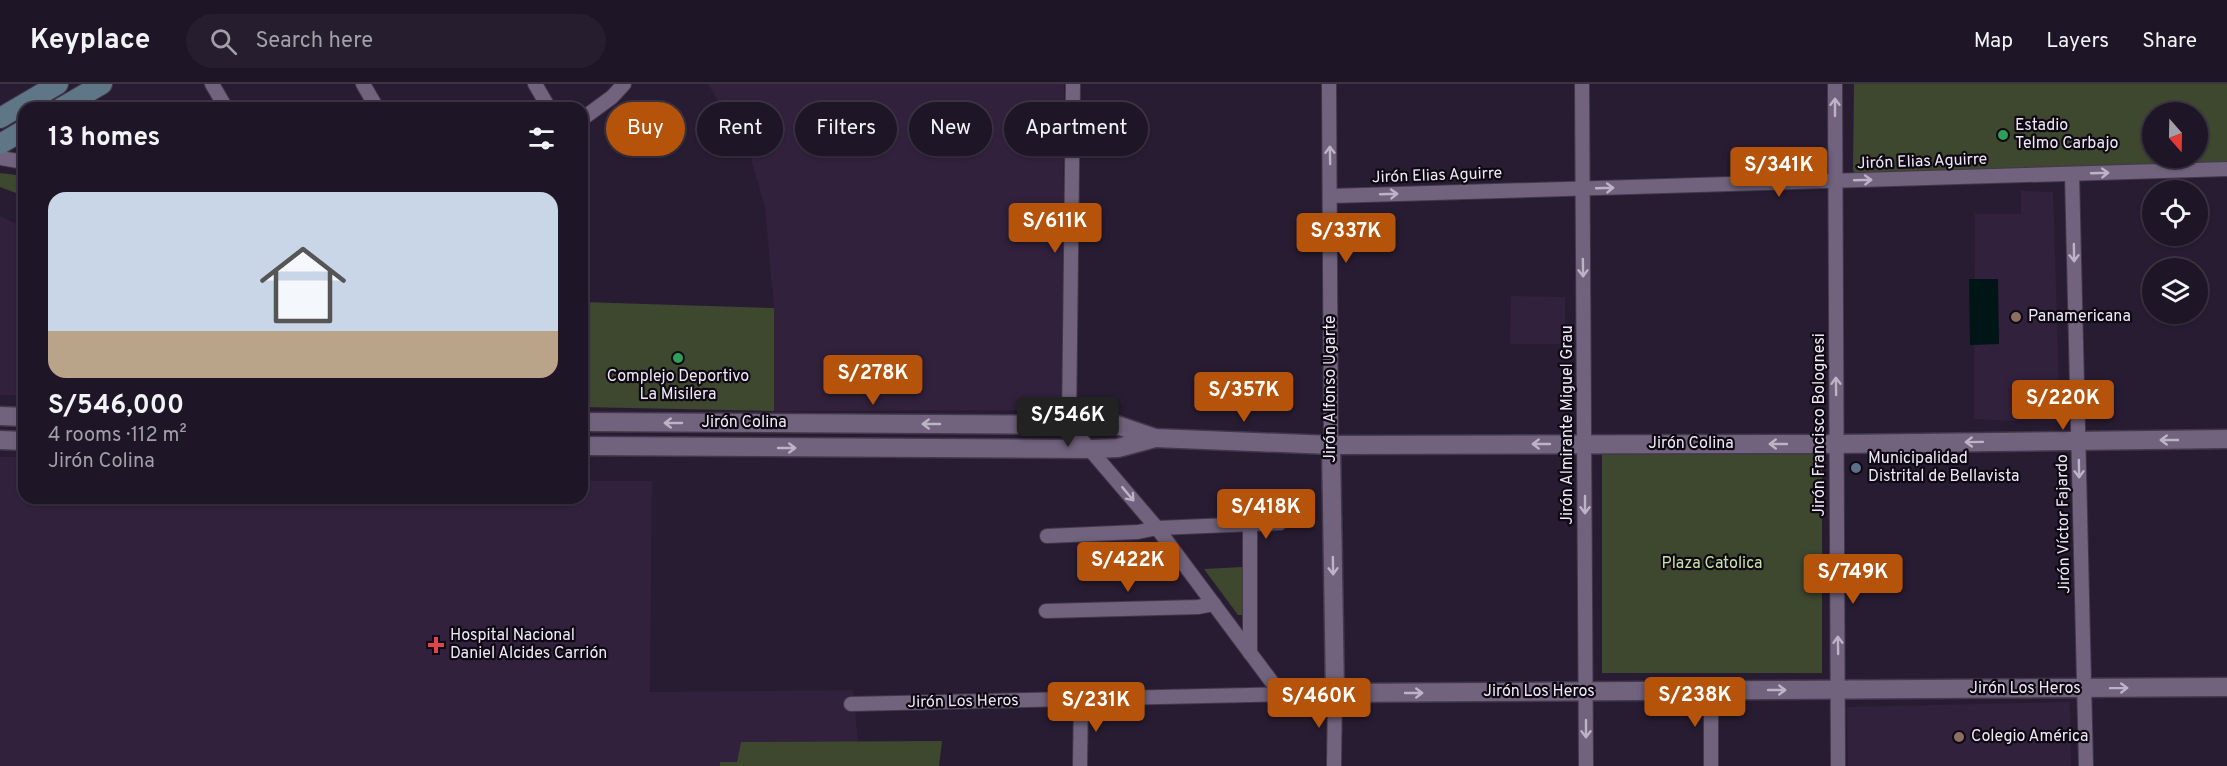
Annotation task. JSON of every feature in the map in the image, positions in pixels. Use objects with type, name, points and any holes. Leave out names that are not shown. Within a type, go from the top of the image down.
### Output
[{"type":"main road","points":[[27,102],[58,84]]},
{"type":"main road","points":[[71,102],[102,84]]},
{"type":"main road","points":[[0,118],[18,107]]},
{"type":"main road","points":[[0,144],[18,134]]},
{"type":"street","points":[[212,84],[222,102]]},
{"type":"street","points":[[363,84],[374,102]]},
{"type":"street","points":[[535,84],[546,102]]},
{"type":"street","points":[[588,114],[612,97],[624,84]]},
{"type":"street","points":[[1073,84],[1068,425],[1157,528],[1280,693]]},
{"type":"street","name":"Jirón Alfonso Ugarte","points":[[1329,84],[1334,766]]},
{"type":"street","name":"Jirón Almirante Miguel Grau","points":[[1582,84],[1586,766]]},
{"type":"street","name":"Jirón Francisco Bolognesi","points":[[1835,84],[1838,766]]},
{"type":"street","points":[[0,158],[18,161]]},
{"type":"street","name":"Jirón Elias Aguirre","points":[[1331,196],[2227,169]]},
{"type":"street","name":"Jirón Víctor Fajardo","points":[[2072,174],[2086,766]]},
{"type":"street","points":[[0,417],[18,417]]},
{"type":"street","name":"Jirón Colina","points":[[588,422],[1117,425],[1155,438],[1331,445],[1837,444],[2227,439]]},
{"type":"street","points":[[759,423],[759,447]]},
{"type":"street","points":[[846,424],[848,448]]},
{"type":"street","points":[[956,424],[957,449]]},
{"type":"street","name":"Jirón Colina","points":[[588,446],[1090,449],[1118,448],[1155,438]]},
{"type":"street","points":[[0,440],[18,441]]},
{"type":"street","points":[[1047,536],[1138,532],[1157,528],[1280,523]]},
{"type":"street","points":[[1250,525],[1250,653]]},
{"type":"street","points":[[1046,611],[1198,607],[1214,604]]},
{"type":"street","name":"Jirón Los Heros","points":[[851,704],[1280,693],[2227,687]]},
{"type":"street","points":[[1711,691],[1711,766]]},
{"type":"street","points":[[1080,766],[1081,699]]},
{"type":"shaded area","points":[[708,84],[1064,84],[1064,102],[1004,102],[1004,156],[1064,156],[1062,410],[774,411],[774,308],[765,207],[749,156],[783,156],[783,102],[719,102]]},
{"type":"shaded area","name":"Panamericana","points":[[2021,191],[2053,192],[2060,423],[1974,419],[1975,214],[2021,214]]},
{"type":"shaded area","points":[[0,216],[18,225],[18,395],[0,395]]},
{"type":"shaded area","points":[[1969,279],[1998,279],[1999,344],[1970,345]]},
{"type":"shaded area","points":[[1511,296],[1565,297],[1565,344],[1510,344]]},
{"type":"shaded area","name":"Hospital Nacional Daniel Alcides Carrión","points":[[0,457],[18,457],[18,504],[588,504],[588,481],[652,481],[650,692],[853,690],[858,742],[741,742],[737,762],[721,762],[720,766],[0,766]]},
{"type":"shaded area","name":"Colegio América","points":[[2070,702],[2071,766],[1848,766],[1847,707]]},
{"type":"green space","name":"Estadio Telmo Carbajo","points":[[1854,84],[2227,84],[2227,164],[2208,165],[2208,102],[2142,102],[2142,167],[1857,177],[1853,170]]},
{"type":"green space","points":[[0,173],[18,175],[18,194],[0,187]]},
{"type":"green space","name":"Complejo Deportivo La Misilera","points":[[588,302],[774,308],[774,411],[588,407]]},
{"type":"green space","name":"Plaza Catolica","points":[[1602,454],[1822,454],[1822,673],[1602,673]]},
{"type":"green space","points":[[1243,567],[1246,615],[1238,615],[1204,569]]},
{"type":"green space","points":[[942,741],[939,766],[720,766],[720,762],[737,762],[741,742]]},
{"type":"place","name":"Estadio Telmo Carbajo","points":[[2003,135]]},
{"type":"place","name":"Panamericana","points":[[2016,317]]},
{"type":"place","name":"Complejo Deportivo La Misilera","points":[[678,358]]},
{"type":"place","name":"Municipalidad Distrital de Bellavista","points":[[1856,468]]},
{"type":"place","name":"Hospital Nacional Daniel Alcides Carrión","points":[[436,645]]},
{"type":"place","name":"Colegio América","points":[[1959,737]]}]
